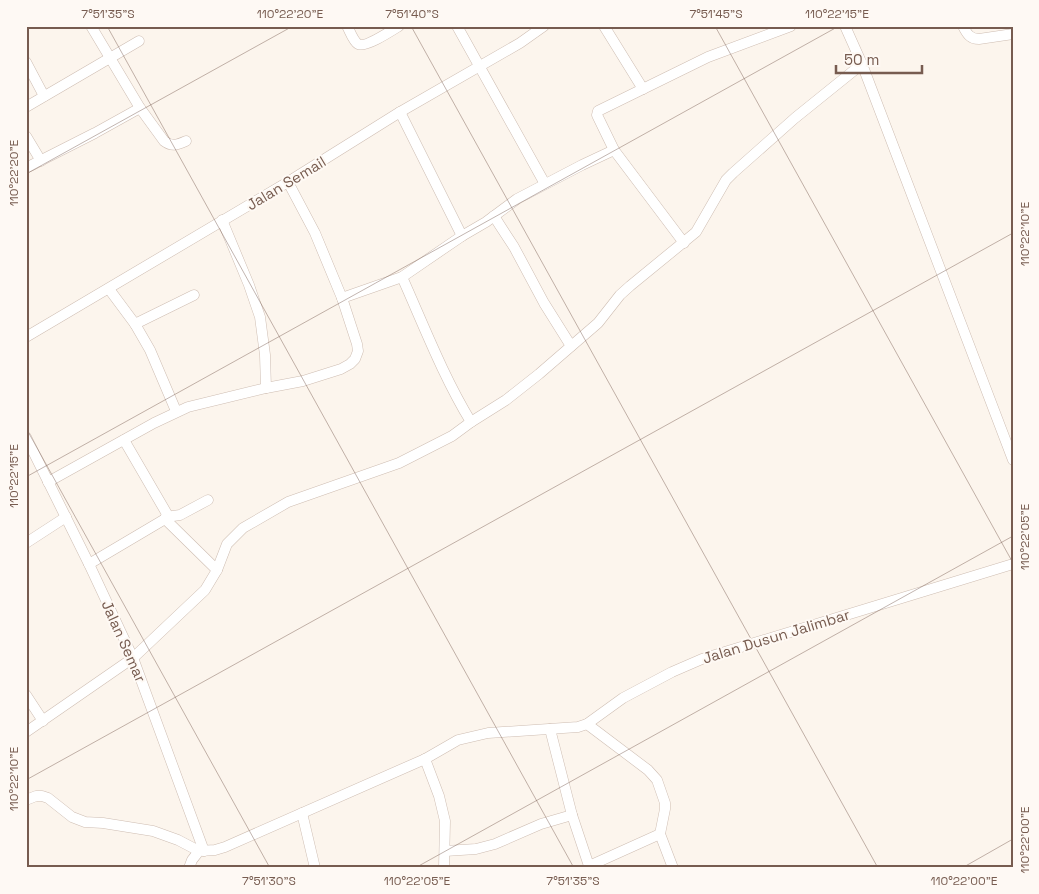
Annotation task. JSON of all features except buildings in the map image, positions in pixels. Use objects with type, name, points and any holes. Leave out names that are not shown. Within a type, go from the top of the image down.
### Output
[{"type":"street","points":[[91,26],[140,108],[164,141],[174,146],[186,142]]},
{"type":"street","points":[[347,26],[355,41],[362,45],[399,26]]},
{"type":"street","points":[[456,26],[544,184]]},
{"type":"street","name":"Jalan Semail","points":[[26,338],[288,182],[400,112],[520,43],[544,26]]},
{"type":"street","points":[[604,26],[643,88]]},
{"type":"street","points":[[684,243],[614,150],[596,112],[708,57],[791,26]]},
{"type":"street","points":[[845,26],[862,64],[1013,460]]},
{"type":"street","points":[[963,26],[968,35],[973,39],[1013,34]]},
{"type":"street","points":[[26,107],[139,41]]},
{"type":"street","points":[[26,62],[44,96]]},
{"type":"street","points":[[26,732],[133,658],[205,590],[217,570],[227,544],[243,528],[288,502],[399,463],[452,436],[506,400],[539,374],[598,323],[620,295],[696,232],[726,180],[733,173],[795,118],[862,64]]},
{"type":"street","points":[[26,168],[140,108]]},
{"type":"street","points":[[400,112],[462,236]]},
{"type":"street","points":[[26,136],[42,161]]},
{"type":"street","points":[[342,298],[402,277],[517,199],[582,164],[614,150]]},
{"type":"street","points":[[48,482],[188,407],[303,380],[341,369],[355,359],[358,351],[357,344],[342,298],[315,234],[288,182]]},
{"type":"street","points":[[494,216],[571,346]]},
{"type":"street","points":[[222,220],[260,317],[265,355],[266,388]]},
{"type":"street","points":[[402,277],[447,380],[471,422]]},
{"type":"street","points":[[109,289],[135,324],[150,350],[176,412]]},
{"type":"street","points":[[135,324],[194,295]]},
{"type":"street","name":"Jalan Semar","points":[[26,437],[133,658],[202,851]]},
{"type":"street","points":[[124,440],[167,512],[165,518]]},
{"type":"street","points":[[89,564],[165,518],[180,515],[208,500]]},
{"type":"street","points":[[26,543],[66,517]]},
{"type":"street","points":[[165,518],[217,570]]},
{"type":"street","name":"Jalan Dusun Jalimbar","points":[[202,851],[215,850],[302,813],[425,759],[458,740],[488,733],[578,727],[587,724],[623,698],[672,672],[702,659],[1013,564]]},
{"type":"street","points":[[26,694],[44,721]]},
{"type":"street","points":[[587,724],[648,770],[657,780],[666,803],[660,834],[673,868]]},
{"type":"street","points":[[550,729],[572,815],[589,867],[660,834]]},
{"type":"street","points":[[425,759],[445,822],[444,868]]},
{"type":"street","points":[[26,800],[42,796],[48,798],[72,817],[85,822],[153,831],[178,840],[202,851],[192,860],[189,868]]},
{"type":"street","points":[[302,813],[315,868]]},
{"type":"street","points":[[445,851],[476,849],[495,844],[525,830],[572,815]]}]
